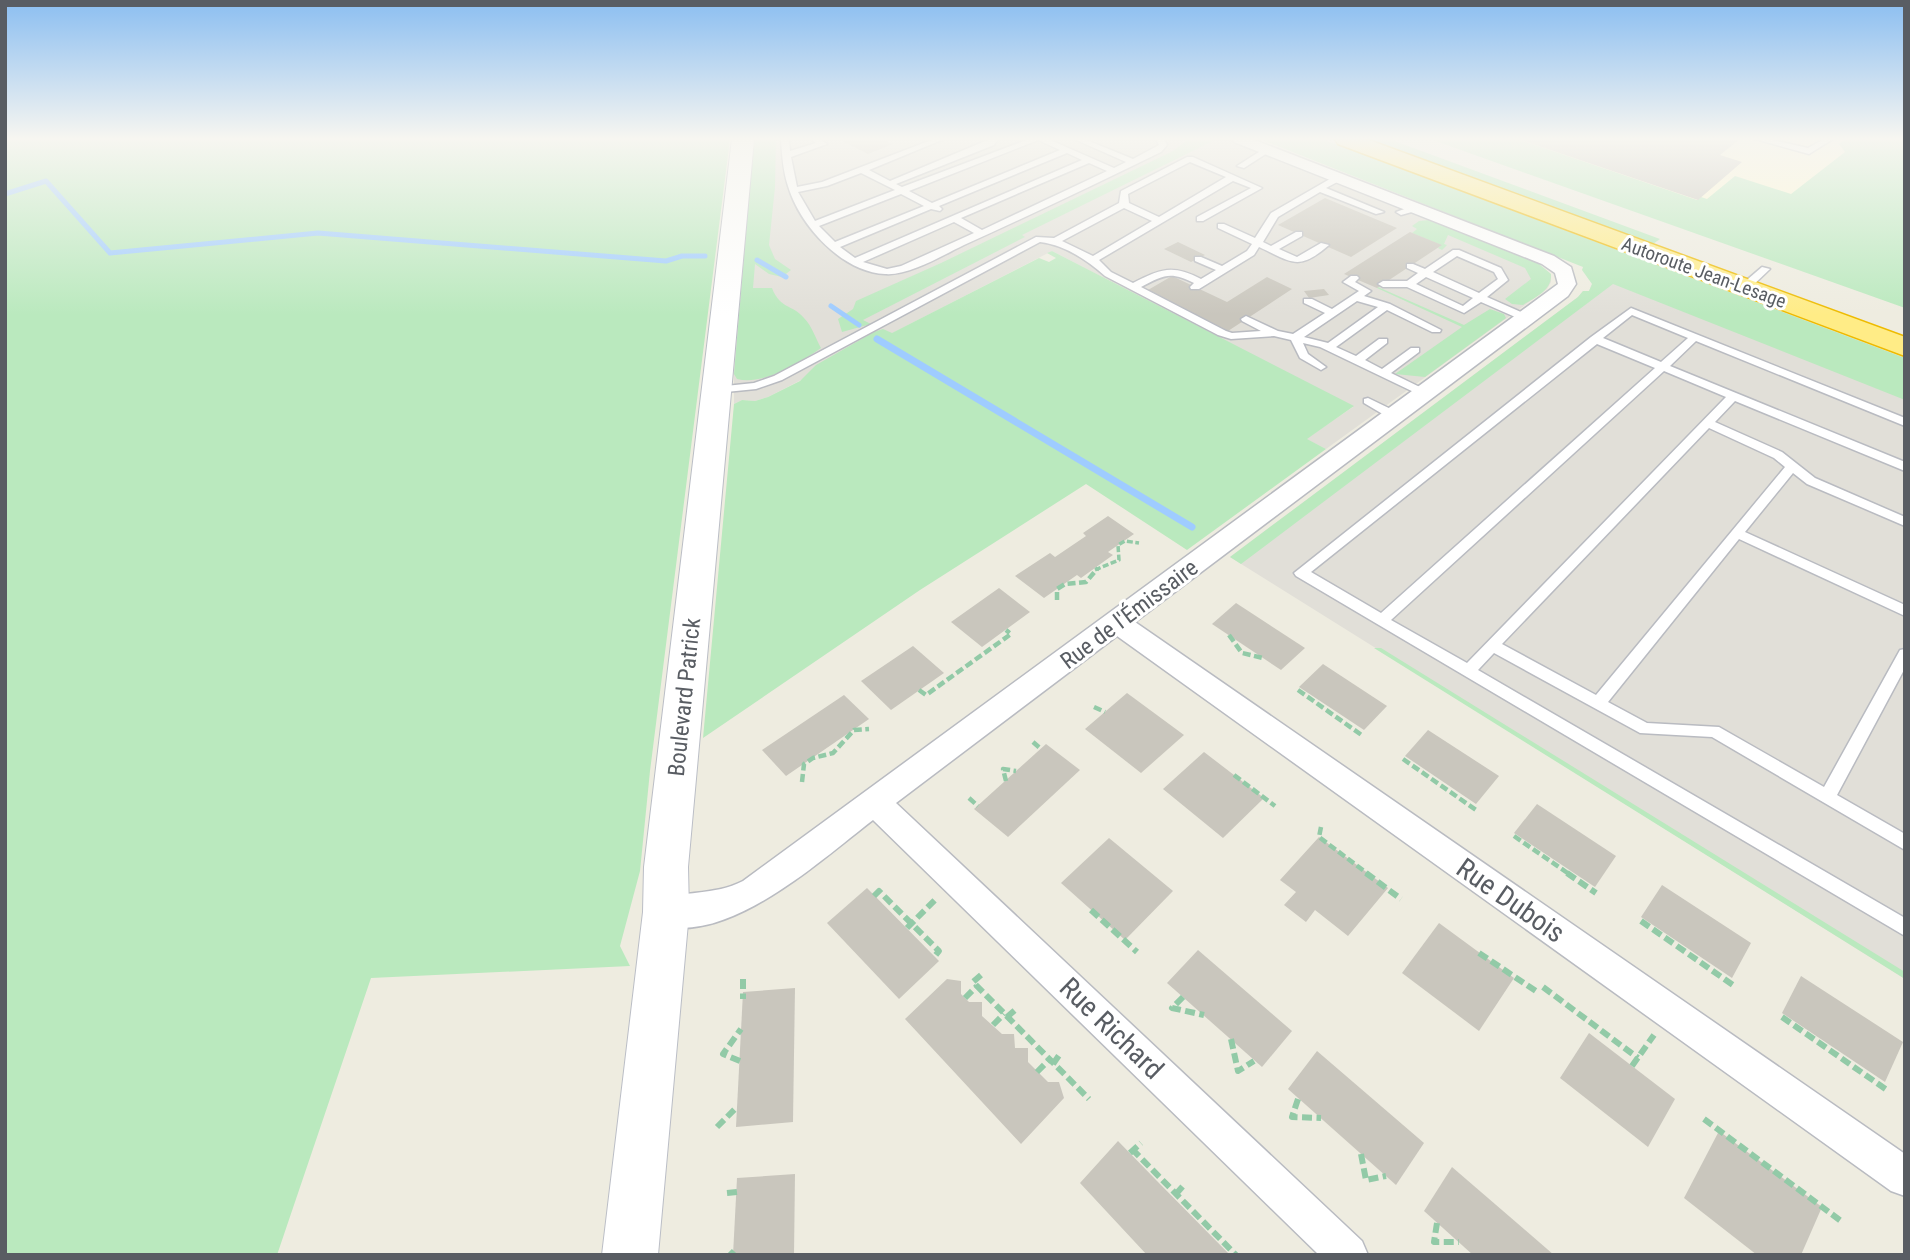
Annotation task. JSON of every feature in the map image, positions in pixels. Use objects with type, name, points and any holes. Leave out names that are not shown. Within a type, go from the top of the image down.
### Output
[{"type":"highway","name":"Autoroute Jean-Lesage","points":[[1505,198],[1905,346]]},
{"type":"highway","name":"Autoroute Jean-Lesage","points":[[1568,198],[1790,278]]},
{"type":"street","name":"Boulevard Patrick","points":[[630,1255],[666,912],[666,867],[737,198]]},
{"type":"street","name":"Rue de l'Émissaire","points":[[666,912],[703,909],[745,897],[1526,318],[1563,289],[1568,281],[1567,275],[1548,260],[1379,198]]},
{"type":"street","name":"Rue Dubois","points":[[1117,623],[1905,1177]]},
{"type":"street","name":"Rue Richard","points":[[875,802],[1348,1255]]},
{"type":"lane","points":[[797,198],[801,207],[834,246],[871,271],[896,271],[1058,198]]},
{"type":"lane","points":[[815,224],[888,198]]},
{"type":"lane","points":[[916,198],[982,234]]},
{"type":"lane","points":[[834,246],[952,198]]},
{"type":"lane","points":[[854,262],[1001,198]]},
{"type":"lane","points":[[1124,198],[1124,204]]},
{"type":"lane","points":[[1093,261],[1198,198]]},
{"type":"lane","points":[[1200,219],[1240,198]]},
{"type":"lane","points":[[1133,287],[1170,270],[1180,271],[1199,285],[1251,253],[1274,215],[1303,198]]},
{"type":"lane","points":[[1344,198],[1379,212]]},
{"type":"lane","points":[[1055,241],[1124,204]]},
{"type":"lane","points":[[1124,204],[1160,221]]},
{"type":"lane","points":[[1221,226],[1297,261],[1324,245]]},
{"type":"lane","points":[[1272,249],[1299,234]]},
{"type":"lane","points":[[716,390],[756,386],[778,378],[1039,239],[1055,241],[1093,261],[1108,274],[1222,333],[1231,336],[1274,333]]},
{"type":"lane","points":[[1383,284],[1409,284],[1464,310],[1503,280],[1497,270],[1456,252],[1409,284]]},
{"type":"lane","points":[[1198,259],[1223,270]]},
{"type":"lane","points":[[1410,266],[1526,318]]},
{"type":"lane","points":[[1745,287],[1765,269]]},
{"type":"lane","points":[[1295,338],[1366,290],[1348,282],[1354,278]]},
{"type":"lane","points":[[1356,297],[1386,306],[1436,330]]},
{"type":"lane","points":[[1308,301],[1333,313]]},
{"type":"lane","points":[[1329,347],[1386,306]]},
{"type":"lane","points":[[1905,422],[1630,311],[1301,573],[1905,928]]},
{"type":"lane","points":[[1245,319],[1274,333],[1329,347],[1424,393]]},
{"type":"lane","points":[[1382,620],[1695,337]]},
{"type":"lane","points":[[1295,338],[1300,352],[1321,367]]},
{"type":"lane","points":[[1595,339],[1905,467]]},
{"type":"lane","points":[[1357,361],[1383,341]]},
{"type":"lane","points":[[1383,373],[1415,350]]},
{"type":"lane","points":[[1468,671],[1733,396]]},
{"type":"lane","points":[[1368,401],[1395,416]]},
{"type":"lane","points":[[1707,423],[1778,455],[1811,481],[1905,522]]},
{"type":"lane","points":[[1598,703],[1792,466]]},
{"type":"lane","points":[[1737,533],[1905,611]]},
{"type":"lane","points":[[1493,646],[1645,729],[1714,731],[1905,843]]},
{"type":"lane","points":[[1827,797],[1903,660]]},
{"type":"path","points":[[1058,600],[1057,589],[1065,584],[1086,582],[1093,570],[1100,565],[1119,560],[1118,545],[1125,541],[1139,543]]},
{"type":"path","points":[[919,690],[926,695],[1010,634],[1006,630]]},
{"type":"path","points":[[1229,635],[1242,653],[1263,658]]},
{"type":"path","points":[[1298,690],[1329,709],[1363,736]]},
{"type":"path","points":[[1094,707],[1105,712]]},
{"type":"path","points":[[802,782],[804,764],[813,758],[833,753],[854,730],[870,729]]},
{"type":"path","points":[[1033,742],[1041,749]]},
{"type":"path","points":[[1403,759],[1476,810]]},
{"type":"path","points":[[1006,780],[1003,769],[1016,771]]},
{"type":"path","points":[[1234,775],[1275,806]]},
{"type":"path","points":[[969,797],[978,806]]},
{"type":"path","points":[[1321,827],[1319,837],[1401,899]]},
{"type":"path","points":[[1514,836],[1552,860],[1595,893]]},
{"type":"path","points":[[909,925],[957,880]]},
{"type":"path","points":[[874,896],[878,891],[909,925],[939,951],[935,956]]},
{"type":"path","points":[[1091,910],[1137,952]]},
{"type":"path","points":[[1641,921],[1684,948],[1733,985]]},
{"type":"path","points":[[1479,953],[1541,990],[1638,1058]]},
{"type":"path","points":[[981,975],[973,982],[1089,1099]]},
{"type":"path","points":[[743,979],[743,999]]},
{"type":"path","points":[[965,998],[977,986]]},
{"type":"path","points":[[1184,997],[1172,1008],[1204,1015]]},
{"type":"path","points":[[993,1025],[1015,1010]]},
{"type":"path","points":[[1632,1066],[1669,1011]]},
{"type":"path","points":[[1782,1017],[1831,1048],[1888,1090]]},
{"type":"path","points":[[740,1061],[723,1054],[741,1029]]},
{"type":"path","points":[[1231,1039],[1238,1071],[1254,1060]]},
{"type":"path","points":[[1037,1072],[1060,1055]]},
{"type":"path","points":[[1298,1099],[1292,1117],[1321,1118]]},
{"type":"path","points":[[717,1127],[737,1107]]},
{"type":"path","points":[[1704,1119],[1841,1221]]},
{"type":"path","points":[[1141,1143],[1131,1151],[1235,1253],[1238,1244]]},
{"type":"path","points":[[1361,1154],[1366,1180],[1386,1176]]},
{"type":"path","points":[[1177,1194],[1184,1186]]},
{"type":"path","points":[[727,1193],[737,1192]]},
{"type":"path","points":[[1437,1223],[1434,1242],[1459,1242]]},
{"type":"shaded area","points":[[749,198],[1377,198],[1533,259],[1551,274],[1547,289],[1326,449],[1306,439],[1353,407],[1052,251],[768,397],[755,401],[742,400],[734,404],[734,374]]},
{"type":"shaded area","points":[[1659,198],[1791,198],[1752,230]]},
{"type":"shaded area","points":[[1612,275],[1905,389],[1905,979],[1230,557],[1583,291],[1589,291],[1592,284]]},
{"type":"green space","points":[[5,198],[723,198],[650,771],[640,871],[620,946],[630,966],[371,978],[277,1255],[5,1255]]},
{"type":"green space","points":[[749,198],[774,198],[769,245],[775,259],[791,270],[782,277],[769,274],[755,264],[753,288],[772,288],[782,303],[807,321],[821,348],[781,372],[769,376],[747,380],[737,379],[734,374]]},
{"type":"green space","points":[[1076,198],[1098,198],[863,320],[871,324],[842,332],[838,319],[853,309],[856,301]]},
{"type":"green space","points":[[1408,198],[1479,198],[1905,358],[1905,400],[1613,284],[1241,564],[1230,557],[1583,291],[1589,291],[1592,284],[1582,270],[1583,267]]},
{"type":"green space","points":[[1527,198],[1548,198],[1660,239],[1653,244]]},
{"type":"green space","points":[[1595,198],[1697,200],[1700,198],[1905,198],[1905,308]]},
{"type":"green space","points":[[1429,220],[1533,259],[1551,274],[1549,285],[1523,305],[1512,304],[1505,299],[1531,279],[1525,268],[1448,235],[1444,244],[1447,245],[1442,250],[1438,248],[1441,245],[1412,233],[1417,229],[1412,226],[1419,221]]},
{"type":"green space","points":[[1052,251],[1354,406],[1307,439],[1326,449],[1187,550],[1086,484],[920,590],[703,738],[734,404],[742,400],[755,401],[768,397],[800,381],[816,365],[874,332],[883,329],[892,333],[1039,258],[1049,262],[1056,258],[1047,253]]},
{"type":"green space","points":[[1378,287],[1464,325],[1490,309],[1504,314],[1506,318],[1425,377],[1395,374],[1462,327]]},
{"type":"green space","points":[[1374,648],[1381,648],[1905,972],[1905,979]]},
{"type":"building","points":[[1325,198],[1397,228],[1351,257],[1278,225]]},
{"type":"building","points":[[1410,232],[1442,245],[1377,288],[1344,274]]},
{"type":"building","points":[[1178,242],[1205,255],[1191,262],[1164,249]]},
{"type":"building","points":[[1172,276],[1227,302],[1267,277],[1292,289],[1228,331],[1148,290]]},
{"type":"building","points":[[1324,289],[1329,295],[1309,298],[1304,291]]},
{"type":"building","points":[[1108,516],[1134,534],[1108,552],[1113,555],[1081,578],[1077,575],[1044,598],[1015,576],[1050,553],[1055,557],[1086,536],[1083,533]]},
{"type":"building","points":[[999,588],[1030,612],[982,647],[951,622]]},
{"type":"building","points":[[1236,603],[1305,648],[1281,670],[1212,624]]},
{"type":"building","points":[[913,646],[944,673],[891,710],[861,681]]},
{"type":"building","points":[[1323,664],[1387,706],[1364,730],[1299,687]]},
{"type":"building","points":[[1127,693],[1184,735],[1141,773],[1085,729]]},
{"type":"building","points":[[844,695],[869,719],[786,776],[762,750]]},
{"type":"building","points":[[1428,730],[1499,776],[1476,804],[1405,756]]},
{"type":"building","points":[[1046,744],[1080,770],[1008,837],[974,809]]},
{"type":"building","points":[[1204,752],[1264,798],[1223,838],[1163,789]]},
{"type":"building","points":[[1537,804],[1616,856],[1595,887],[1514,833]]},
{"type":"building","points":[[1319,837],[1388,888],[1348,936],[1315,910],[1306,922],[1284,905],[1296,892],[1280,880]]},
{"type":"building","points":[[1109,838],[1173,891],[1125,940],[1061,883]]},
{"type":"building","points":[[1662,885],[1751,943],[1732,978],[1641,917]]},
{"type":"building","points":[[867,888],[939,961],[899,999],[827,923]]},
{"type":"building","points":[[1439,923],[1514,978],[1479,1031],[1402,973]]},
{"type":"building","points":[[1198,950],[1292,1031],[1262,1067],[1167,983]]},
{"type":"building","points":[[1801,976],[1903,1042],[1885,1082],[1782,1013]]},
{"type":"building","points":[[947,979],[961,981],[961,994],[969,1002],[982,1002],[982,1016],[1002,1034],[1014,1034],[1015,1048],[1028,1048],[1028,1062],[1048,1082],[1059,1082],[1064,1098],[1021,1144],[905,1019]]},
{"type":"building","points":[[795,988],[793,1122],[736,1127],[743,992]]},
{"type":"building","points":[[1589,1033],[1675,1099],[1648,1147],[1560,1078]]},
{"type":"building","points":[[1317,1051],[1424,1143],[1396,1185],[1288,1089]]},
{"type":"building","points":[[1719,1131],[1822,1207],[1801,1255],[1757,1255],[1684,1198]]},
{"type":"building","points":[[1118,1141],[1230,1255],[1147,1255],[1080,1183]]},
{"type":"building","points":[[1452,1167],[1554,1255],[1473,1255],[1424,1211]]},
{"type":"building","points":[[795,1174],[794,1255],[733,1255],[737,1178]]},
{"type":"waterway","points":[[61,198],[110,253],[318,233],[666,261],[682,256],[705,256]]},
{"type":"waterway","points":[[757,260],[786,277]]},
{"type":"waterway","points":[[831,306],[859,325]]},
{"type":"waterway","points":[[877,339],[1192,527]]}]
